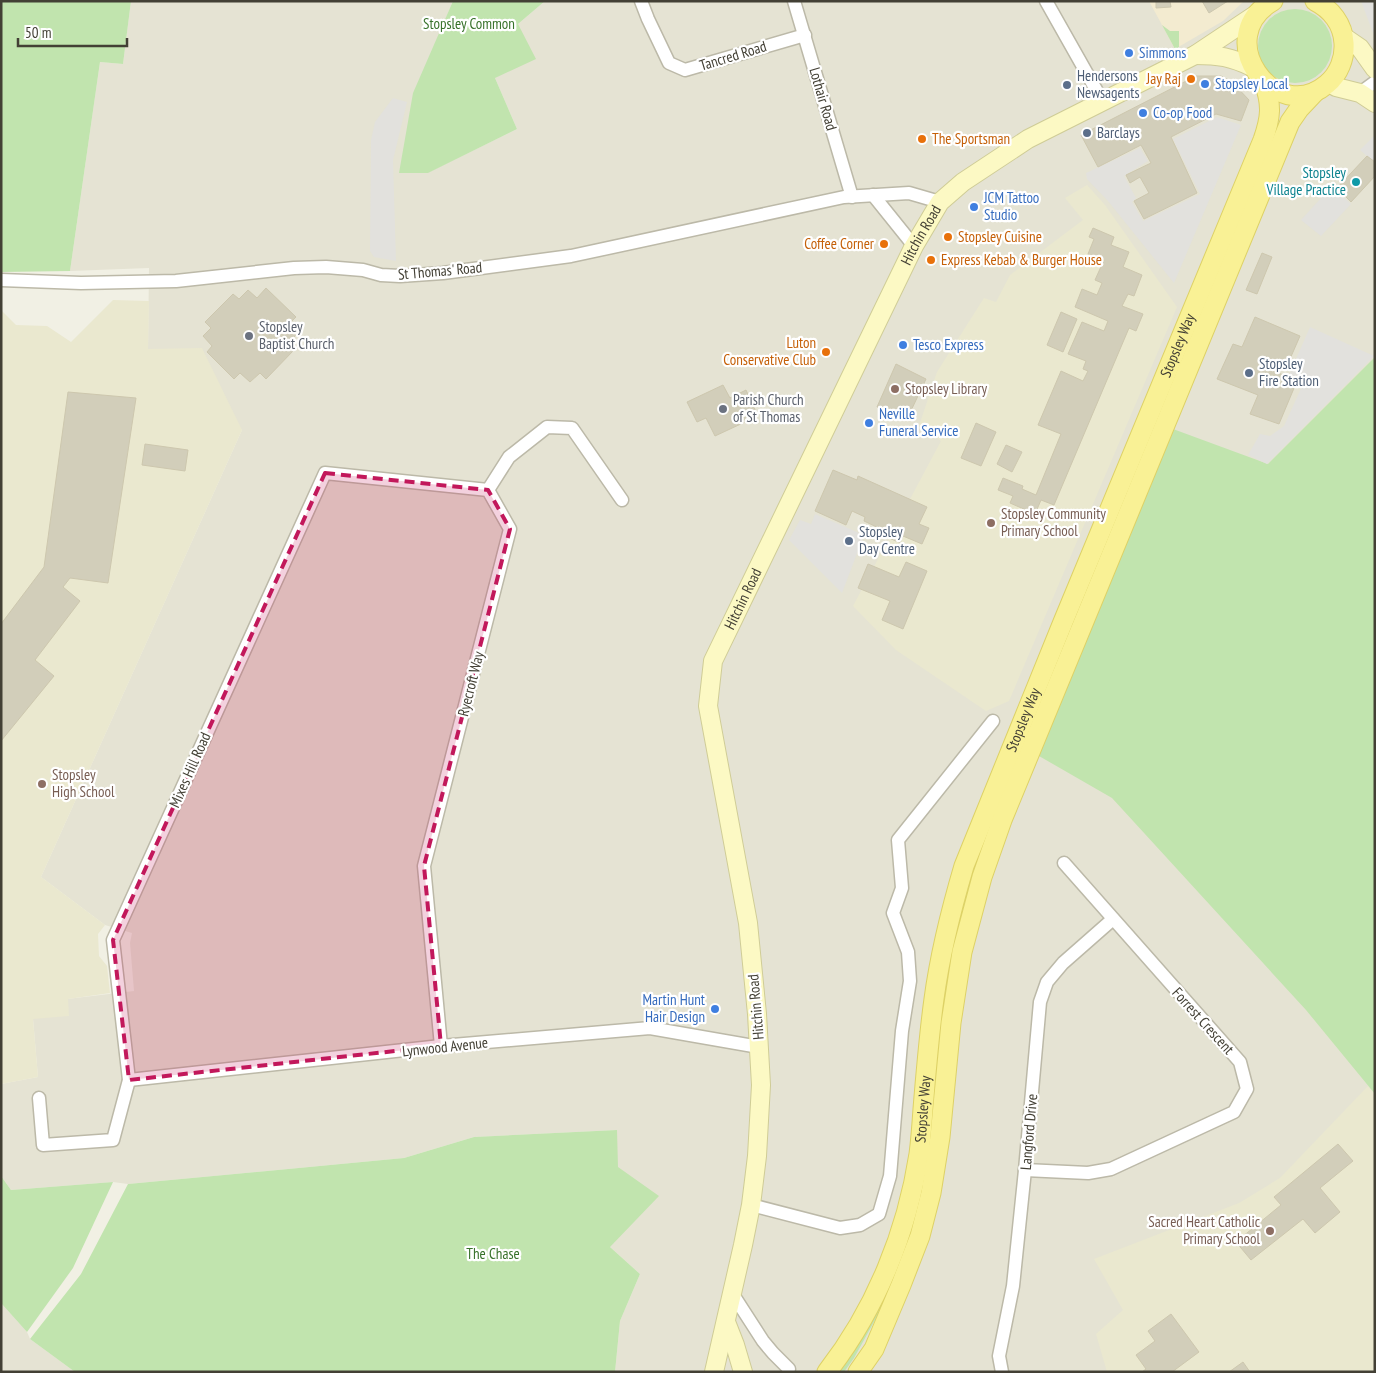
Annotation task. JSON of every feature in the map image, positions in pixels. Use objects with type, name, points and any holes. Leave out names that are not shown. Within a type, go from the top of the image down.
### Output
[{"type":"main road","points":[[1273,1],[1258,13],[1250,25],[1247,39],[1248,55],[1252,67],[1264,82],[1284,95],[1300,96],[1322,87]]},
{"type":"main road","points":[[1315,1],[1333,8],[1344,37]]},
{"type":"main road","name":"Stopsley Way","points":[[858,1372],[874,1350],[920,1236],[931,1193],[940,1138],[951,1023],[962,952],[982,877],[1002,820],[1290,122],[1299,109],[1337,73],[1342,62],[1344,37]]},
{"type":"main road","name":"Stopsley Way","points":[[827,1372],[862,1318],[886,1273],[911,1197],[919,1152],[934,999],[941,953],[964,866],[1062,622],[1263,140],[1270,114],[1269,94],[1264,82]]},
{"type":"street","name":"Tancred Road","points":[[641,1],[669,63],[686,70],[805,35]]},
{"type":"street","name":"Lothair Road","points":[[794,1],[852,197]]},
{"type":"street","points":[[1046,1],[1103,102]]},
{"type":"street","name":"Hitchin Road","points":[[714,1372],[744,1245],[751,1205],[757,1156],[761,1085],[757,1014],[748,923],[708,706],[712,660],[914,246],[940,202],[962,182],[1028,139],[1195,55],[1258,13]]},
{"type":"street","points":[[1344,37],[1360,48],[1375,69]]},
{"type":"street","name":"Hitchin Road","points":[[1195,55],[1229,57],[1252,67]]},
{"type":"street","points":[[1322,87],[1336,87],[1368,98],[1375,82]]},
{"type":"street","name":"St Thomas' Road","points":[[1,280],[81,283],[176,281],[294,268],[326,267],[363,270],[381,275],[443,274],[570,256],[852,197],[909,193],[940,202]]},
{"type":"street","points":[[873,195],[914,246]]},
{"type":"street","points":[[488,490],[509,457],[547,427],[572,428],[622,500]]},
{"type":"street","name":"Mixes Hill Road","points":[[129,1080],[114,940],[324,473],[488,490]]},
{"type":"street","name":"Ryecroft Way","points":[[442,1046],[424,866],[510,529],[488,490]]},
{"type":"street","name":"Stopsley Way","points":[[751,1205],[840,1228],[860,1225],[879,1214],[890,1176],[902,1031],[910,981],[908,952],[893,913],[902,888],[898,840],[993,721]]},
{"type":"street","name":"Forrest Crescent","points":[[1026,1170],[1088,1173],[1111,1169],[1234,1112],[1247,1089],[1240,1062],[1064,863]]},
{"type":"street","name":"Langford Drive","points":[[1002,1372],[999,1356],[1013,1286],[1026,1170],[1040,1002],[1047,982],[1063,963],[1113,919]]},
{"type":"street","name":"Lynwood Avenue","points":[[129,1080],[442,1046],[650,1028],[759,1047]]},
{"type":"street","points":[[40,1098],[43,1145],[114,1140],[129,1080]]},
{"type":"street","points":[[732,1293],[772,1354],[789,1368]]},
{"type":"street","points":[[726,1322],[743,1372]]},
{"type":"highlighted area","points":[[325,473],[488,490],[510,529],[424,866],[441,1046],[129,1080],[113,940]]},
{"type":"shaded area","points":[[131,1],[453,1],[445,20],[400,173],[427,173],[517,129],[495,78],[518,24],[545,1],[1375,1],[1375,1372],[615,1372],[620,1321],[640,1274],[610,1247],[617,1167],[617,1130],[474,1137],[404,1158],[128,1184],[113,1182],[11,1190],[1,1176],[1,1084],[38,1077],[33,1019],[67,999],[134,991],[130,943],[132,933],[105,925],[41,877],[242,430],[148,349],[149,268],[70,271],[100,62],[123,64]]},
{"type":"shaded area","points":[[1149,1],[1244,1],[1223,21],[1175,49]]},
{"type":"shaded area","points":[[1361,1],[1375,1],[1375,38]]},
{"type":"shaded area","points":[[393,98],[407,102],[393,160],[396,261],[374,257],[370,251],[371,140],[375,122]]},
{"type":"shaded area","points":[[1217,117],[1241,125],[1174,283],[1108,201],[1087,179],[1086,173],[1140,148],[1148,161],[1124,176],[1136,198],[1132,202],[1143,221],[1200,194],[1173,139]]},
{"type":"shaded area","points":[[1375,135],[1375,163],[1360,150]]},
{"type":"shaded area","name":"Stopsley Community Primary School","points":[[1087,185],[1105,205],[1177,307],[1009,701],[986,711],[896,650],[853,606],[941,441],[919,426],[937,372],[984,298],[996,302],[1010,275],[1083,220],[1065,198]]},
{"type":"shaded area","points":[[1332,186],[1351,204],[1321,236],[1301,220]]},
{"type":"shaded area","name":"Stopsley High School","points":[[113,300],[149,301],[148,349],[202,348],[242,430],[41,877],[105,925],[98,934],[99,956],[107,966],[110,993],[68,999],[69,1016],[33,1019],[38,1077],[1,1084],[1,310],[16,325],[47,326],[71,342]]},
{"type":"shaded area","points":[[1310,327],[1374,356],[1267,464],[1248,455],[1260,434],[1270,436],[1284,426],[1304,382],[1289,375]]},
{"type":"shaded area","points":[[815,514],[864,535],[842,593],[789,540],[800,520],[811,524]]},
{"type":"shaded area","name":"Sacred Heart Catholic Primary School","points":[[1368,1086],[1375,1094],[1375,1372],[1107,1372],[1096,1334],[1123,1310],[1094,1259],[1239,1203],[1280,1178]]},
{"type":"shaded area","points":[[1,1303],[27,1332],[30,1339],[75,1372],[1,1372]]},
{"type":"green space","points":[[1,1],[131,1],[123,64],[100,62],[70,271],[1,272]]},
{"type":"green space","name":"Stopsley Common","points":[[453,1],[545,1],[518,24],[536,59],[495,78],[517,129],[428,173],[399,173],[413,93]]},
{"type":"green space","points":[[1288,9],[1302,9],[1316,15],[1326,25],[1332,39],[1330,60],[1316,77],[1302,83],[1288,83],[1274,77],[1264,67],[1258,53],[1258,39],[1264,25],[1274,15]]},
{"type":"green space","points":[[1162,25],[1170,31],[1179,31],[1179,47],[1175,49]]},
{"type":"green space","points":[[1194,327],[1198,329],[1005,794],[934,1124],[919,1212],[885,1302],[854,1358],[844,1372],[837,1372],[906,1241],[939,1019],[960,909],[981,845]]},
{"type":"green space","points":[[1375,357],[1375,1094],[1306,1010],[1112,798],[1039,756],[1137,507],[1173,429],[1268,464]]},
{"type":"green space","name":"The Chase","points":[[617,1130],[618,1167],[659,1196],[610,1247],[640,1274],[620,1321],[615,1372],[75,1372],[30,1339],[81,1274],[128,1184],[404,1158],[474,1137]]},
{"type":"green space","points":[[1,1176],[11,1190],[113,1182],[73,1268],[27,1332],[1,1303]]},
{"type":"building","points":[[1156,1],[1170,1],[1171,7],[1156,8]]},
{"type":"building","points":[[1202,1],[1228,1],[1209,13]]},
{"type":"building","points":[[1196,76],[1221,76],[1232,82],[1249,100],[1241,121],[1216,114],[1171,137],[1197,193],[1144,219],[1134,201],[1149,193],[1140,177],[1130,183],[1126,175],[1151,163],[1141,145],[1098,167],[1081,135]]},
{"type":"building","name":"Stopsley Village Practice","points":[[1367,156],[1375,162],[1375,176],[1351,202],[1337,188]]},
{"type":"building","points":[[1093,228],[1114,237],[1111,245],[1129,252],[1123,267],[1142,275],[1134,296],[1128,294],[1122,306],[1143,314],[1136,331],[1129,328],[1054,505],[1041,500],[1035,514],[1010,503],[1013,496],[998,490],[1003,478],[1023,486],[1022,489],[1036,495],[1061,434],[1038,425],[1061,371],[1083,381],[1088,371],[1083,369],[1086,361],[1068,354],[1082,322],[1104,331],[1108,321],[1075,307],[1082,289],[1097,295],[1102,283],[1095,280],[1104,260],[1088,254],[1094,239],[1089,237]]},
{"type":"building","points":[[1262,253],[1272,257],[1257,294],[1246,290]]},
{"type":"building","name":"Stopsley Baptist Church","points":[[266,288],[296,317],[287,326],[296,335],[286,345],[293,351],[266,379],[260,373],[250,382],[240,373],[234,379],[207,352],[212,346],[203,336],[211,328],[205,322],[233,294],[239,299],[248,290],[257,298]]},
{"type":"building","points":[[1061,312],[1077,319],[1063,352],[1047,345]]},
{"type":"building","name":"Stopsley Fire Station","points":[[1255,317],[1300,336],[1286,368],[1270,362],[1267,368],[1297,381],[1279,424],[1250,414],[1258,395],[1217,379],[1233,344],[1242,347]]},
{"type":"building","points":[[896,364],[926,379],[908,417],[899,413],[898,416],[877,407]]},
{"type":"building","name":"Parish Church of St Thomas","points":[[723,385],[730,398],[746,390],[758,416],[715,436],[706,418],[697,422],[687,402]]},
{"type":"building","points":[[68,392],[136,398],[108,583],[70,578],[63,587],[80,601],[35,660],[54,676],[1,741],[1,624],[44,567]]},
{"type":"building","points":[[976,423],[996,432],[981,466],[961,458]]},
{"type":"building","points":[[145,444],[188,450],[185,471],[142,465]]},
{"type":"building","points":[[1006,445],[1022,452],[1012,472],[997,464]]},
{"type":"building","points":[[833,470],[857,480],[858,476],[927,507],[919,524],[929,528],[922,544],[903,536],[900,543],[881,534],[883,530],[864,521],[865,517],[852,511],[846,525],[815,511]]},
{"type":"building","points":[[906,562],[927,571],[903,629],[882,620],[890,601],[858,588],[868,564],[899,577]]},
{"type":"building","points":[[1338,1144],[1353,1161],[1320,1188],[1340,1212],[1315,1233],[1303,1219],[1251,1260],[1236,1242],[1281,1205],[1274,1197]]},
{"type":"building","points":[[1171,1314],[1199,1352],[1172,1372],[1142,1372],[1146,1369],[1136,1355],[1155,1341],[1148,1331]]},
{"type":"building","points":[[1243,1362],[1250,1372],[1229,1372]]},
{"type":"place","name":"Simmons","points":[[1129,53]]},
{"type":"place","name":"Jay Raj","points":[[1191,79]]},
{"type":"place","name":"Stopsley Local","points":[[1205,84]]},
{"type":"place","name":"Hendersons Newsagents","points":[[1067,85]]},
{"type":"place","name":"Co-op Food","points":[[1143,113]]},
{"type":"place","name":"Barclays","points":[[1087,133]]},
{"type":"place","name":"The Sportsman","points":[[922,139]]},
{"type":"place","name":"Stopsley Village Practice","points":[[1356,182]]},
{"type":"place","name":"JCM Tattoo Studio","points":[[974,207]]},
{"type":"place","name":"Stopsley Cuisine","points":[[948,237]]},
{"type":"place","name":"Coffee Corner","points":[[884,244]]},
{"type":"place","name":"Express Kebab & Burger House","points":[[931,260]]},
{"type":"place","name":"Stopsley Baptist Church","points":[[249,336]]},
{"type":"place","name":"Tesco Express","points":[[903,345]]},
{"type":"place","name":"Luton Conservative Club","points":[[826,352]]},
{"type":"place","name":"Stopsley Fire Station","points":[[1249,373]]},
{"type":"place","name":"Stopsley Library","points":[[895,389]]},
{"type":"place","name":"Parish Church of St Thomas","points":[[723,409]]},
{"type":"place","name":"Neville Funeral Service","points":[[869,423]]},
{"type":"place","name":"Stopsley Community Primary School","points":[[991,523]]},
{"type":"place","name":"Stopsley Day Centre","points":[[849,541]]},
{"type":"place","name":"Stopsley High School","points":[[42,784]]},
{"type":"place","name":"Martin Hunt Hair Design","points":[[715,1009]]},
{"type":"place","name":"Sacred Heart Catholic Primary School","points":[[1270,1231]]}]
